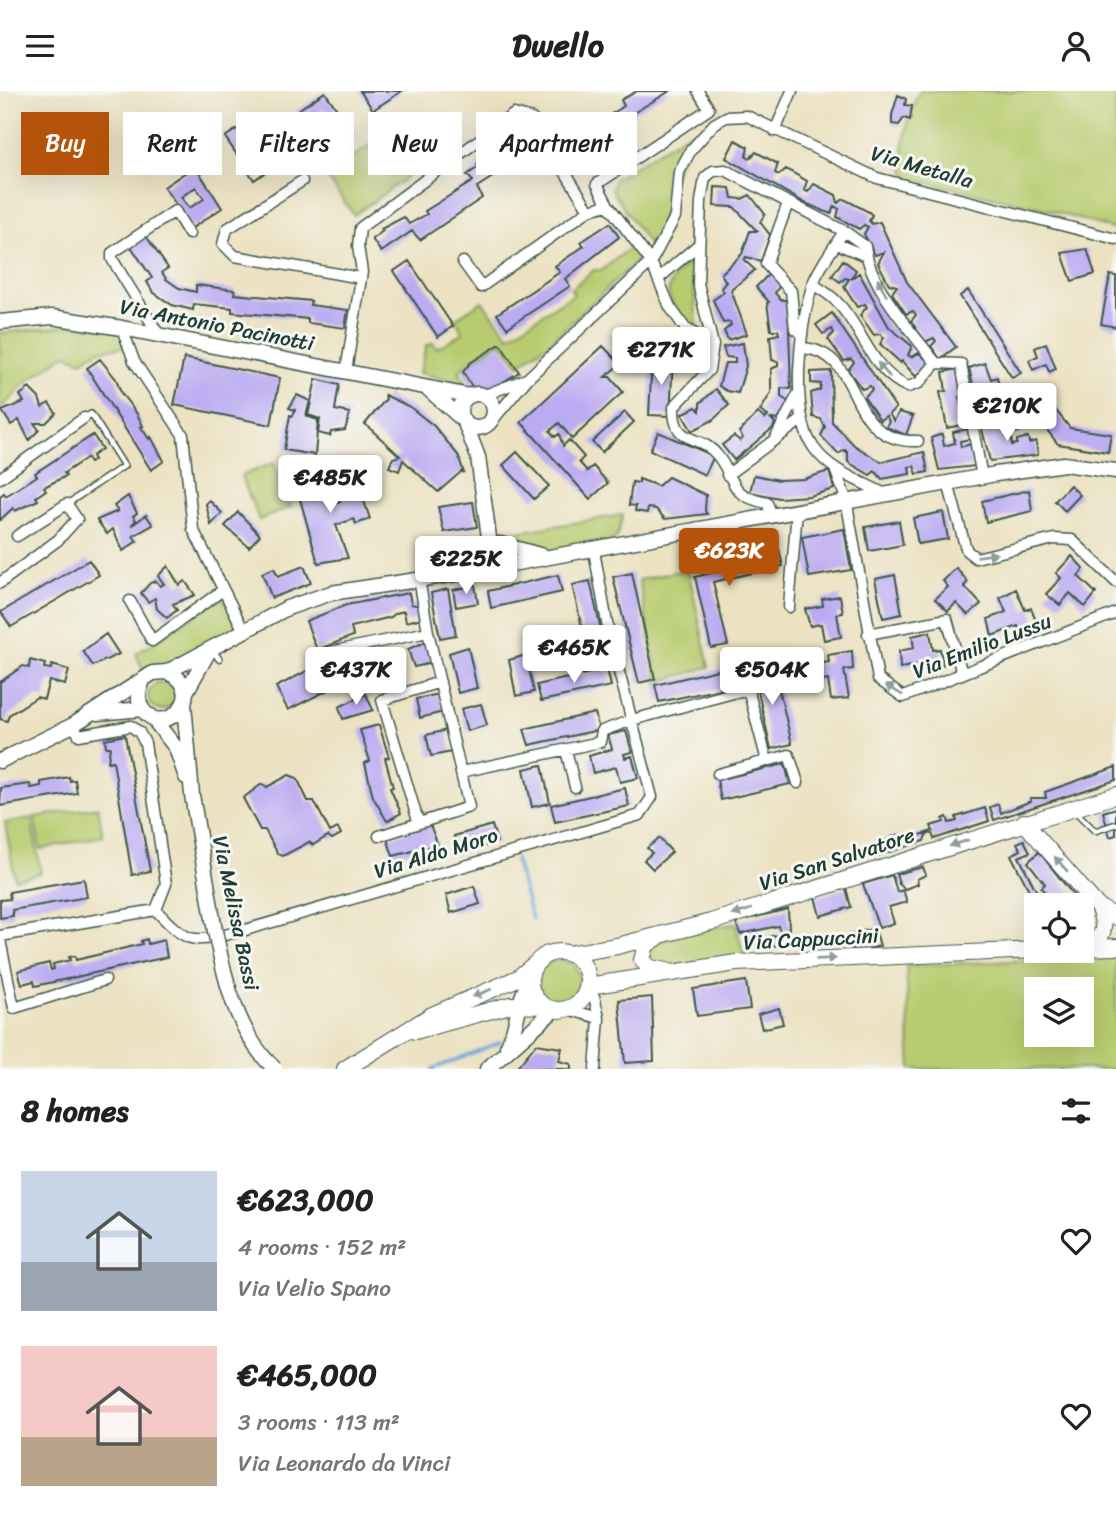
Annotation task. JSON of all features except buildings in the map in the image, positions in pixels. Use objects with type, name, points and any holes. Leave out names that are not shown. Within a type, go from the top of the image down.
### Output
[{"type":"main road","name":"Via San Salvatore","points":[[569,954],[617,946],[724,918],[1116,795]]},
{"type":"main road","points":[[1024,822],[1098,907],[1104,920],[1104,932],[1094,941]]},
{"type":"main road","points":[[1098,907],[1116,917]]},
{"type":"main road","points":[[666,932],[646,945],[642,960],[650,968],[677,972]]},
{"type":"main road","points":[[1094,947],[1116,947]]},
{"type":"main road","name":"Via Cappuccini","points":[[587,988],[736,963],[1024,951]]},
{"type":"main road","points":[[345,1069],[399,1035],[432,1015],[518,978],[541,959],[554,953],[569,954],[584,967],[587,988],[579,1002],[555,1008],[503,1006],[399,1035]]},
{"type":"main road","points":[[541,959],[533,969],[530,980],[532,992],[555,1008]]},
{"type":"street","points":[[698,91],[709,109],[597,184],[608,205],[651,261],[670,307],[685,328],[713,345]]},
{"type":"street","points":[[775,131],[792,91]]},
{"type":"street","points":[[346,372],[361,278],[358,246],[360,228],[514,114],[532,119],[589,210]]},
{"type":"street","name":"Via Metalla","points":[[651,261],[676,217],[679,172],[691,150],[708,131],[726,117],[747,116],[877,178],[1116,239]]},
{"type":"street","points":[[772,515],[767,503],[749,500],[735,491],[718,455],[683,436],[674,422],[674,407],[709,370],[713,345],[698,283],[698,245],[705,178],[713,171],[725,170],[844,231],[865,246],[866,256],[892,307],[936,363],[961,364],[982,477]]},
{"type":"street","points":[[302,181],[227,229],[223,244],[234,256],[361,278]]},
{"type":"street","points":[[788,203],[766,264],[791,291],[810,297]]},
{"type":"street","points":[[463,262],[481,287],[589,210],[608,205]]},
{"type":"street","points":[[159,335],[112,259],[112,253],[175,211],[189,234]]},
{"type":"street","points":[[844,231],[813,284],[802,333],[800,421],[814,448],[835,469],[885,494]]},
{"type":"street","points":[[837,244],[866,256]]},
{"type":"street","points":[[658,279],[698,245]]},
{"type":"street","points":[[426,387],[463,421],[478,429],[490,423],[528,378],[651,261]]},
{"type":"street","points":[[813,284],[836,301],[892,381],[908,387],[919,383],[936,363]]},
{"type":"street","points":[[791,291],[795,329],[802,333]]},
{"type":"street","name":"Via Antonio Pacinotti","points":[[0,322],[52,317],[477,395]]},
{"type":"street","points":[[122,328],[134,362],[183,435],[193,529],[243,629]]},
{"type":"street","points":[[802,348],[820,349],[836,361],[866,415],[881,433],[898,442],[918,441]]},
{"type":"street","points":[[507,566],[516,554],[501,548],[490,530],[478,457],[463,421],[462,404],[477,395],[528,378]]},
{"type":"street","points":[[775,439],[800,390]]},
{"type":"street","points":[[477,395],[495,409],[478,457]]},
{"type":"street","points":[[0,478],[84,418]]},
{"type":"street","points":[[727,475],[800,421]]},
{"type":"street","points":[[90,715],[110,709],[170,718],[177,714],[197,667],[243,629],[287,608],[331,593],[594,551],[846,499],[948,482],[1064,464],[1116,471]]},
{"type":"street","name":"Via Emilio Lussu","points":[[835,469],[846,499],[878,679],[903,697],[1116,613]]},
{"type":"street","points":[[948,482],[967,551],[976,558],[1055,539],[1072,540],[1116,582]]},
{"type":"street","points":[[749,500],[753,519]]},
{"type":"street","points":[[0,583],[58,540],[77,519],[67,504],[17,536]]},
{"type":"street","points":[[789,607],[797,510]]},
{"type":"street","points":[[501,548],[493,561],[507,566]]},
{"type":"street","points":[[463,573],[501,548],[548,557]]},
{"type":"street","name":"Via Aldo Moro","points":[[156,910],[176,933],[195,941],[242,931],[640,814],[652,797],[609,634],[594,551]]},
{"type":"street","points":[[379,836],[418,821],[469,807],[428,632],[419,578]]},
{"type":"street","points":[[130,601],[152,641],[223,590]]},
{"type":"street","points":[[868,634],[947,619],[962,674]]},
{"type":"street","points":[[330,652],[428,632]]},
{"type":"street","points":[[0,761],[90,715],[142,683],[153,673],[167,672],[215,653]]},
{"type":"street","points":[[167,672],[180,679],[185,698]]},
{"type":"street","points":[[418,821],[382,700],[440,682]]},
{"type":"street","points":[[142,683],[138,696],[146,713]]},
{"type":"street","points":[[461,772],[600,742],[602,731],[632,720],[748,689],[767,761]]},
{"type":"street","name":"Via Melissa Bassi","points":[[185,698],[192,795],[215,931],[235,1009],[252,1042],[275,1069]]},
{"type":"street","name":"Via Melissa Bassi","points":[[146,713],[176,748],[192,795]]},
{"type":"street","points":[[67,728],[79,735],[131,726],[139,732],[145,743],[166,884],[156,910],[0,938],[4,981],[14,1008],[105,980]]},
{"type":"street","points":[[0,768],[58,736],[67,728]]},
{"type":"street","points":[[566,750],[575,787]]},
{"type":"street","points":[[718,774],[789,755],[798,783]]},
{"type":"street","points":[[503,1053],[515,1032],[520,1005],[530,980]]},
{"type":"street","points":[[587,988],[594,996],[599,1019],[595,1069]]},
{"type":"street","points":[[487,1069],[555,1008],[599,1019]]},
{"type":"lane","points":[[67,504],[124,465],[91,414],[84,418]]},
{"type":"lane","points":[[1071,808],[1095,831],[1116,824]]},
{"type":"green space","points":[[920,91],[1116,91],[1116,230],[1042,208],[907,178],[903,158],[905,134]]},
{"type":"green space","points":[[689,132],[694,138],[673,176],[667,223],[650,247],[612,190],[615,179],[621,175],[637,175],[637,165]]},
{"type":"green space","points":[[368,147],[368,175],[410,175],[354,215],[326,176],[354,175],[354,156]]},
{"type":"green space","points":[[631,247],[641,257],[552,340],[519,365],[500,341],[459,371],[465,384],[419,373],[426,346],[433,343],[437,348],[463,333],[455,319],[482,301],[509,336],[574,294],[571,289],[594,270],[602,270]]},
{"type":"green space","points":[[686,264],[692,264],[697,327],[685,323],[670,299],[669,287]]},
{"type":"green space","points":[[74,325],[121,331],[125,347],[100,350],[81,361],[66,354],[31,379],[0,409],[0,333]]},
{"type":"green space","points":[[273,463],[291,507],[259,520],[241,476]]},
{"type":"green space","points":[[623,515],[617,537],[591,549],[575,552],[529,549],[504,534]]},
{"type":"green space","points":[[688,569],[709,667],[658,682],[639,580]]},
{"type":"green space","points":[[223,597],[239,628],[145,675],[136,654]]},
{"type":"green space","points":[[162,682],[172,686],[176,696],[172,706],[162,710],[152,706],[148,696],[152,686]]},
{"type":"green space","points":[[98,807],[103,836],[40,849],[34,817]]},
{"type":"green space","points":[[31,818],[41,873],[15,879],[5,823]]},
{"type":"green space","points":[[735,924],[745,957],[675,969],[653,965],[648,956],[649,947],[669,939],[702,929]]},
{"type":"green space","points":[[1116,956],[1116,1069],[911,1069],[906,966],[1024,960],[1024,963],[1094,963],[1094,957]]},
{"type":"green space","points":[[559,960],[574,966],[580,981],[574,996],[559,1002],[544,996],[538,981],[544,966]]},
{"type":"waterway","points":[[515,859],[532,919]]},
{"type":"waterway","points":[[433,1069],[500,1042]]}]
